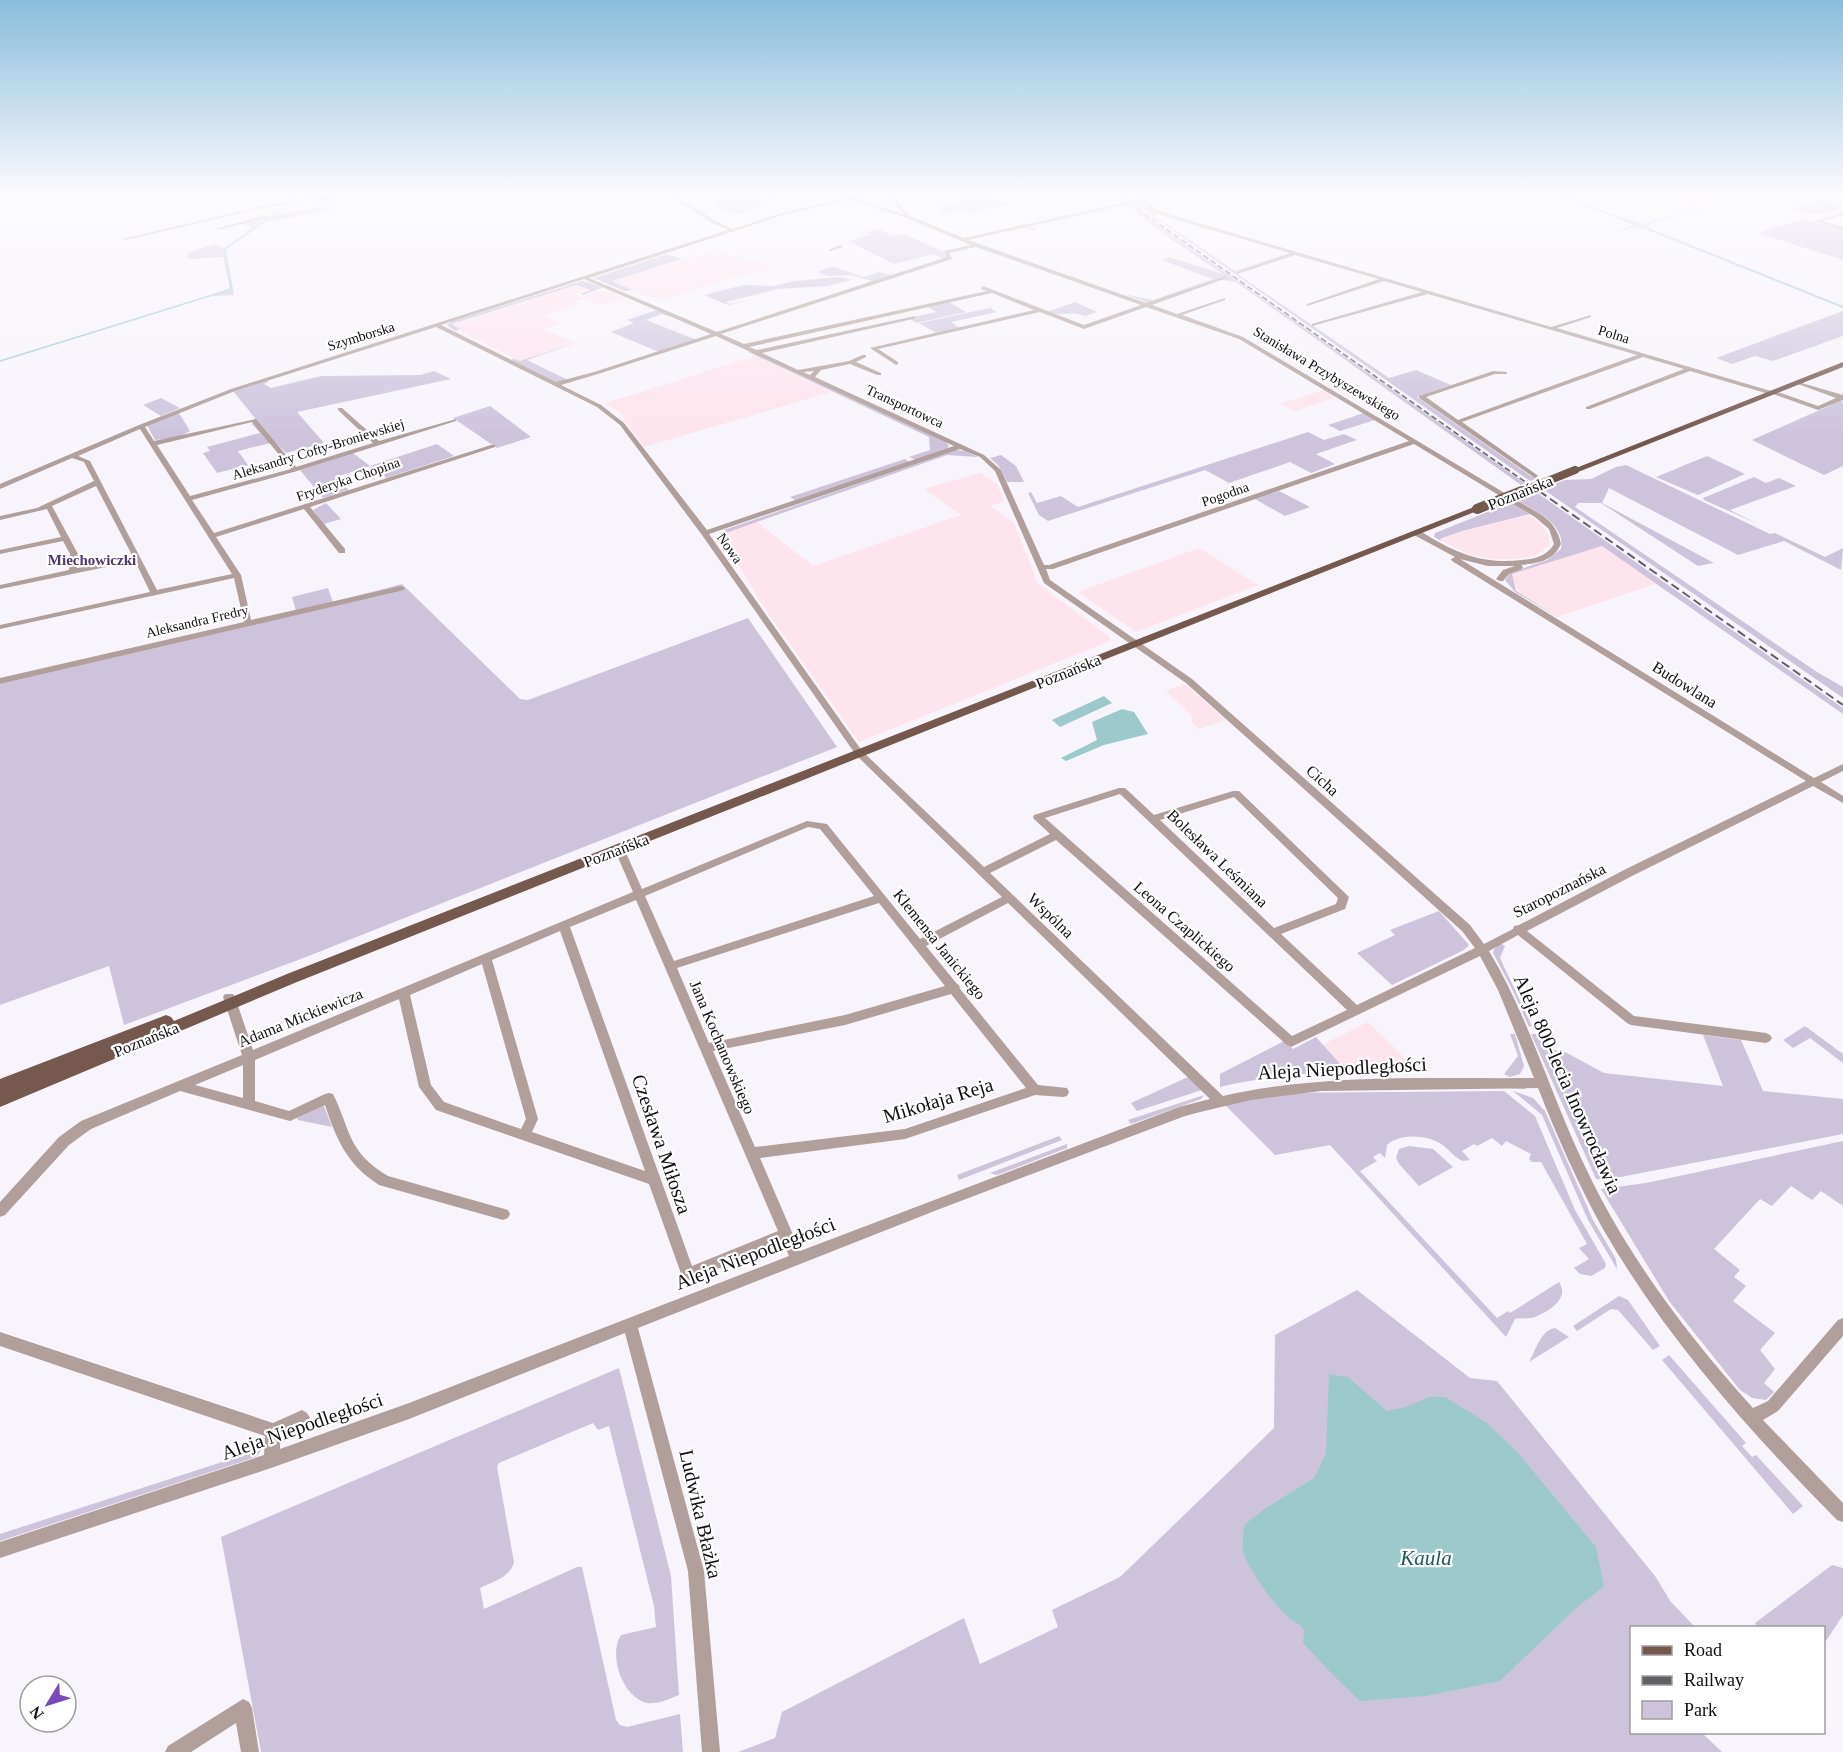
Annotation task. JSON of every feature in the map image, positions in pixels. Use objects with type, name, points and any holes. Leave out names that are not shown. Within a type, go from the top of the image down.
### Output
[{"type":"main road","name":"Poznańska","points":[[0,1086],[292,978],[1843,364]]},
{"type":"main road","name":"Poznańska","points":[[0,1100],[231,1001]]},
{"type":"street","name":"Szymborska","points":[[0,487],[141,426],[232,390],[596,275]]},
{"type":"street","points":[[556,384],[596,374],[898,275]]},
{"type":"street","name":"Stanisława Przybyszewskiego","points":[[1063,275],[1250,343],[1525,508],[1553,530],[1558,542],[1556,548],[1543,559],[1507,565],[1482,563],[1441,548],[1417,533]]},
{"type":"street","name":"Polna","points":[[1369,275],[1818,408],[1842,397]]},
{"type":"street","points":[[982,288],[1084,327],[1224,277]]},
{"type":"street","name":"Transportowca","points":[[586,278],[718,333],[982,456],[996,468],[1047,581],[1137,644]]},
{"type":"street","points":[[1309,305],[1384,279]]},
{"type":"street","points":[[745,346],[993,292]]},
{"type":"street","points":[[1314,325],[1428,292]]},
{"type":"street","points":[[1178,315],[1222,298]]},
{"type":"street","points":[[896,363],[873,348],[1040,310]]},
{"type":"street","points":[[1551,328],[1589,316]]},
{"type":"street","points":[[757,352],[914,320],[767,356]]},
{"type":"street","name":"Nowa","points":[[436,325],[599,406],[622,424],[705,533],[859,753]]},
{"type":"street","points":[[790,367],[810,371],[851,362],[878,351]]},
{"type":"street","points":[[1457,422],[1644,355]]},
{"type":"street","points":[[851,362],[879,374]]},
{"type":"street","points":[[812,377],[819,369]]},
{"type":"street","points":[[1588,408],[1691,369]]},
{"type":"street","points":[[1505,373],[1495,372],[1421,397],[1535,476]]},
{"type":"street","points":[[1797,382],[1842,397]]},
{"type":"street","points":[[340,409],[378,444]]},
{"type":"street","points":[[152,444],[255,420],[295,470]]},
{"type":"street","name":"Aleksandry Cofty-Broniewskiej","points":[[188,499],[295,470],[454,420]]},
{"type":"street","points":[[141,426],[237,575],[248,623]]},
{"type":"street","name":"Pogodna","points":[[1041,567],[1050,567],[1416,441]]},
{"type":"street","name":"Fryderyka Chopina","points":[[211,536],[493,446]]},
{"type":"street","points":[[705,533],[959,447]]},
{"type":"street","points":[[73,456],[87,461],[155,593]]},
{"type":"street","points":[[0,518],[39,510],[98,482]]},
{"type":"street","points":[[48,505],[74,554],[73,572]]},
{"type":"street","points":[[306,507],[342,551]]},
{"type":"street","points":[[0,552],[66,538]]},
{"type":"street","name":"Budowlana","points":[[1441,548],[1843,800]]},
{"type":"street","points":[[0,587],[138,558]]},
{"type":"street","points":[[1500,579],[1506,572],[1532,562]]},
{"type":"street","points":[[1475,571],[1482,563]]},
{"type":"street","name":"Budowlana","points":[[1482,563],[1512,593]]},
{"type":"street","points":[[0,627],[237,575]]},
{"type":"street","name":"Aleksandra Fredry","points":[[0,681],[401,588]]},
{"type":"street","name":"Cicha","points":[[1137,644],[1189,681],[1450,912],[1483,948]]},
{"type":"street","name":"Wspólna","points":[[859,753],[1220,1101]]},
{"type":"street","name":"Staropoznańska","points":[[1291,1042],[1468,957],[1518,929],[1843,767]]},
{"type":"street","name":"Bolesława Leśmiana","points":[[1038,817],[1122,790],[1355,1011]]},
{"type":"street","points":[[1153,819],[1236,793],[1344,897],[1341,906],[1273,933]]},
{"type":"street","name":"Leona Czaplickiego","points":[[1038,817],[1291,1042]]},
{"type":"street","name":"Adama Mickiewicza","points":[[0,1211],[64,1141],[86,1125],[486,960],[807,824],[815,825]]},
{"type":"street","name":"Klemensa Janickiego","points":[[815,825],[823,826],[1035,1090]]},
{"type":"street","points":[[982,872],[1058,836]]},
{"type":"street","name":"Jana Kochanowskiego","points":[[619,848],[796,1259]]},
{"type":"street","points":[[671,966],[881,898]]},
{"type":"street","points":[[919,945],[1010,898]]},
{"type":"street","name":"Czesława Miłosza","points":[[564,926],[688,1274],[786,1234]]},
{"type":"street","points":[[1518,929],[1631,1020],[1766,1038]]},
{"type":"street","name":"Aleja 800-lecia Inowrocławia","points":[[1483,948],[1502,984],[1584,1179],[1618,1240],[1676,1325],[1752,1417],[1843,1514]]},
{"type":"street","points":[[486,960],[532,1119],[524,1136]]},
{"type":"street","points":[[706,1048],[845,1020],[955,988]]},
{"type":"street","points":[[404,994],[425,1087],[433,1100],[451,1112],[654,1180]]},
{"type":"street","points":[[231,1001],[249,1056],[249,1104]]},
{"type":"street","name":"Aleja Niepodległości","points":[[0,1550],[409,1412],[1147,1123],[1220,1101],[1286,1089],[1321,1086],[1543,1083]]},
{"type":"street","points":[[180,1086],[290,1116],[329,1098],[344,1140],[354,1158],[368,1172],[394,1184],[503,1214]]},
{"type":"street","name":"Mikołaja Reja","points":[[752,1153],[905,1134],[1035,1090],[1063,1092]]},
{"type":"street","points":[[1752,1417],[1773,1406],[1843,1324]]},
{"type":"street","name":"Ludwika Błażka","points":[[630,1325],[696,1571],[711,1752]]},
{"type":"street","points":[[0,1339],[273,1431],[302,1418]]},
{"type":"street","points":[[271,1460],[273,1431]]},
{"type":"street","points":[[174,1752],[243,1708],[250,1752]]},
{"type":"shaded area","points":[[634,275],[745,275],[659,300],[611,282]]},
{"type":"shaded area","points":[[577,285],[592,290],[576,294],[582,297],[610,288],[629,296],[602,305],[586,299],[576,301],[581,304],[544,315],[559,323],[543,329],[576,343],[520,361],[452,325]]},
{"type":"shaded area","points":[[755,356],[831,392],[644,447],[624,420],[623,415],[606,403]]},
{"type":"shaded area","points":[[1324,390],[1336,397],[1295,411],[1280,404]]},
{"type":"shaded area","points":[[980,473],[997,484],[1004,501],[990,506],[1014,523],[1038,584],[1110,637],[1110,641],[859,742],[763,606],[720,535],[757,522],[813,566],[961,515],[924,489]]},
{"type":"shaded area","points":[[1529,515],[1543,526],[1549,536],[1549,546],[1535,556],[1490,559],[1466,553],[1440,540],[1462,531]]},
{"type":"shaded area","points":[[1602,546],[1658,583],[1557,617],[1516,591],[1512,574]]},
{"type":"shaded area","points":[[1199,548],[1258,585],[1136,632],[1078,592]]},
{"type":"shaded area","points":[[1184,684],[1226,720],[1199,729],[1192,722],[1192,716],[1166,691]]},
{"type":"shaded area","points":[[1368,1022],[1412,1065],[1342,1066],[1322,1045]]},
{"type":"green space","points":[[227,275],[230,275],[234,295],[211,296],[0,362],[230,289]]},
{"type":"green space","points":[[604,275],[632,275],[612,281],[632,290],[624,291],[594,278]]},
{"type":"green space","points":[[825,275],[857,275],[863,277],[871,275],[893,276],[822,298],[872,281],[850,275]]},
{"type":"green space","points":[[1201,275],[1229,275],[1525,483],[1521,485],[1236,282],[1222,280],[1153,304],[1228,276],[1149,303],[1123,294],[1153,300],[1213,279]]},
{"type":"green space","points":[[1236,275],[1389,378],[1416,370],[1451,385],[1417,397],[1531,476],[1538,478],[1530,481]]},
{"type":"green space","points":[[1760,275],[1765,275],[1843,306],[1843,308]]},
{"type":"green space","points":[[839,277],[852,280],[827,286],[778,289],[725,302],[729,304],[755,299],[728,305],[704,295],[744,285],[773,286],[795,281]]},
{"type":"green space","points":[[582,281],[604,287],[584,295],[580,294],[591,290],[576,285],[452,324],[460,329],[455,331],[447,325],[453,321]]},
{"type":"green space","points":[[949,302],[966,312],[916,323],[909,318],[936,312],[928,307]]},
{"type":"green space","points":[[1075,302],[1097,312],[1085,316],[1047,312]]},
{"type":"green space","points":[[990,308],[997,312],[951,322],[959,328],[936,333],[919,323]]},
{"type":"green space","points":[[657,310],[675,318],[662,314],[646,320],[697,340],[659,352],[611,332],[634,323],[627,320]]},
{"type":"green space","points":[[1843,311],[1843,336],[1773,361],[1755,356],[1732,364],[1716,358]]},
{"type":"green space","points":[[576,343],[527,360],[568,380],[558,383],[512,361],[513,358],[520,361]]},
{"type":"green space","points":[[752,351],[946,442],[949,446],[947,449],[916,460],[909,457],[930,450],[929,437],[748,352]]},
{"type":"green space","points":[[434,371],[451,379],[297,412],[324,443],[286,453],[275,442],[238,451],[248,465],[217,473],[203,453],[210,451],[207,447],[260,433],[252,424],[255,418],[233,391],[266,381],[269,381],[264,384],[271,388],[321,376],[420,375]]},
{"type":"green space","points":[[161,398],[180,408],[161,416],[143,405]]},
{"type":"green space","points":[[1840,401],[1843,402],[1843,466],[1824,475],[1752,440]]},
{"type":"green space","points":[[490,406],[531,437],[497,448],[453,418]]},
{"type":"green space","points":[[179,413],[190,431],[179,437],[155,440],[147,425]]},
{"type":"green space","points":[[1364,413],[1375,420],[1340,431],[1328,425]]},
{"type":"green space","points":[[1308,432],[1324,440],[1344,434],[1357,440],[1316,454],[1335,464],[1311,473],[1290,462],[1229,483],[1205,470],[1048,521],[1039,515],[1028,493],[1031,492],[1037,503],[1061,496],[1078,507]]},
{"type":"green space","points":[[437,444],[454,456],[386,478],[370,466]]},
{"type":"green space","points":[[956,450],[966,451],[978,457],[947,455],[726,533],[724,530]]},
{"type":"green space","points":[[353,453],[370,466],[336,477],[349,490],[323,498],[300,470]]},
{"type":"green space","points":[[1001,455],[1016,466],[1024,482],[1007,482],[999,466],[990,458]]},
{"type":"green space","points":[[1707,456],[1745,474],[1698,495],[1656,477]]},
{"type":"green space","points":[[905,459],[909,462],[795,500],[790,497]]},
{"type":"green space","points":[[1626,465],[1770,534],[1775,533],[1825,557],[1843,548],[1841,570],[1784,541],[1738,555],[1609,488],[1602,503],[1714,563],[1698,566],[1601,503],[1578,503],[1575,507],[1817,672],[1843,687],[1843,698],[1543,489],[1565,480],[1591,479],[1616,467]]},
{"type":"green space","points":[[1754,477],[1766,483],[1779,478],[1796,486],[1730,510],[1756,523],[1703,498]]},
{"type":"green space","points":[[1279,491],[1310,507],[1285,516],[1255,499]]},
{"type":"green space","points":[[1536,492],[1843,708],[1843,714],[1602,546],[1512,574],[1516,591],[1557,617],[1515,592],[1505,580],[1510,573],[1547,560],[1561,549],[1559,532],[1554,525],[1517,500]]},
{"type":"green space","points":[[1512,502],[1530,514],[1462,531],[1440,539],[1441,541],[1434,537],[1435,533]]},
{"type":"green space","points":[[326,503],[341,519],[324,524],[313,510]]},
{"type":"green space","points":[[402,584],[520,699],[528,700],[748,618],[837,747],[306,957],[124,1025],[109,966],[0,1005],[0,684],[297,614],[292,597],[328,588],[333,602]]},
{"type":"green space","points":[[1439,911],[1469,945],[1464,950],[1392,985],[1357,953],[1395,935],[1390,930]]},
{"type":"green space","points":[[1500,943],[1505,946],[1500,958],[1532,1026],[1529,1027],[1493,953]]},
{"type":"green space","points":[[1805,1026],[1843,1054],[1843,1063],[1810,1038],[1793,1048],[1783,1040]]},
{"type":"green space","points":[[1510,1034],[1515,1034],[1524,1066],[1520,1074],[1510,1077],[1504,1074],[1518,1056]]},
{"type":"green space","points":[[1531,1034],[1538,1034],[1541,1042],[1604,1073],[1723,1086],[1703,1035],[1741,1040],[1763,1091],[1843,1099],[1843,1134],[1605,1180],[1596,1179]]},
{"type":"green space","points":[[1316,1037],[1342,1066],[1372,1066],[1373,1069],[1277,1077],[1220,1087],[1220,1074],[1284,1041],[1293,1049]]},
{"type":"green space","points":[[1188,1077],[1202,1090],[1137,1111],[1131,1103]]},
{"type":"green space","points":[[1504,1091],[1535,1116],[1575,1210],[1606,1264],[1605,1268],[1591,1276],[1580,1274],[1574,1268],[1589,1259],[1579,1248],[1587,1244],[1541,1162],[1532,1162],[1529,1159],[1531,1154],[1506,1141],[1502,1146],[1492,1138],[1477,1146],[1474,1144],[1462,1151],[1470,1160],[1463,1161],[1435,1141],[1421,1137],[1406,1137],[1392,1141],[1387,1145],[1385,1158],[1380,1153],[1373,1157],[1377,1161],[1360,1171],[1497,1318],[1508,1311],[1510,1313],[1559,1282],[1562,1293],[1557,1303],[1535,1317],[1515,1319],[1506,1337],[1330,1145],[1275,1155],[1225,1105],[1279,1093]]},
{"type":"green space","points":[[1513,1091],[1533,1098],[1545,1111],[1593,1220],[1616,1259],[1617,1269],[1588,1220],[1542,1115]]},
{"type":"green space","points":[[1204,1095],[1201,1099],[1131,1124],[1128,1120]]},
{"type":"green space","points":[[319,1106],[324,1106],[332,1127],[298,1120],[297,1118]]},
{"type":"green space","points":[[1059,1136],[1062,1140],[959,1180],[957,1175]]},
{"type":"green space","points":[[1843,1141],[1843,1206],[1821,1191],[1812,1200],[1791,1186],[1772,1206],[1760,1199],[1714,1249],[1740,1270],[1734,1277],[1746,1286],[1733,1301],[1775,1333],[1760,1350],[1775,1369],[1764,1383],[1774,1392],[1766,1400],[1752,1398],[1740,1390],[1669,1301],[1601,1189],[1646,1183]]},
{"type":"green space","points":[[1067,1144],[1067,1148],[997,1175],[990,1173]]},
{"type":"green space","points":[[1409,1146],[1433,1149],[1453,1167],[1419,1186],[1396,1158],[1399,1149]]},
{"type":"green space","points":[[1357,1290],[1470,1378],[1497,1381],[1655,1576],[1671,1602],[1694,1626],[1630,1626],[1630,1734],[1703,1734],[1722,1752],[738,1752],[775,1738],[782,1712],[964,1618],[980,1664],[1058,1627],[1052,1610],[1120,1577],[1274,1428],[1275,1335]]},
{"type":"green space","points":[[1619,1296],[1628,1300],[1660,1346],[1653,1350],[1618,1310],[1611,1309],[1577,1331],[1573,1326]]},
{"type":"green space","points":[[1555,1328],[1569,1337],[1529,1362],[1545,1333]]},
{"type":"green space","points":[[1669,1355],[1746,1443],[1742,1446],[1752,1457],[1756,1455],[1803,1506],[1793,1514],[1662,1360]]},
{"type":"green space","points":[[619,1368],[671,1576],[679,1695],[655,1703],[647,1703],[638,1699],[624,1684],[617,1663],[617,1643],[621,1635],[656,1627],[654,1606],[609,1426],[598,1430],[593,1423],[499,1463],[497,1467],[514,1562],[509,1572],[480,1588],[484,1609],[577,1567],[582,1567],[616,1720],[620,1725],[627,1727],[680,1714],[683,1752],[261,1752],[221,1537]]},
{"type":"green space","points":[[262,1449],[257,1456],[250,1459],[0,1541],[0,1534]]},
{"type":"green space","points":[[1832,1565],[1843,1568],[1843,1615],[1825,1642],[1825,1626],[1756,1626],[1755,1623]]},
{"type":"water","points":[[1104,696],[1112,703],[1060,727],[1052,720]]},
{"type":"water","points":[[1122,709],[1134,712],[1148,734],[1104,745],[1066,761],[1061,758],[1097,740],[1092,722]]},
{"type":"water","name":"Kaula","points":[[1329,1374],[1348,1377],[1387,1411],[1406,1407],[1429,1397],[1445,1397],[1487,1423],[1519,1454],[1596,1547],[1604,1586],[1575,1609],[1500,1681],[1426,1696],[1360,1701],[1303,1643],[1304,1631],[1267,1594],[1252,1571],[1243,1551],[1244,1525],[1263,1510],[1314,1478],[1326,1453]]},
{"type":"waterway","points":[[0,361],[232,289],[229,275]]},
{"type":"waterway","points":[[1762,275],[1843,307]]},
{"type":"railway","points":[[1231,275],[1541,493]]},
{"type":"railway","points":[[1539,491],[1843,705]]},
{"type":"district","name":"Miechowiczki","points":[[92,560]]}]
